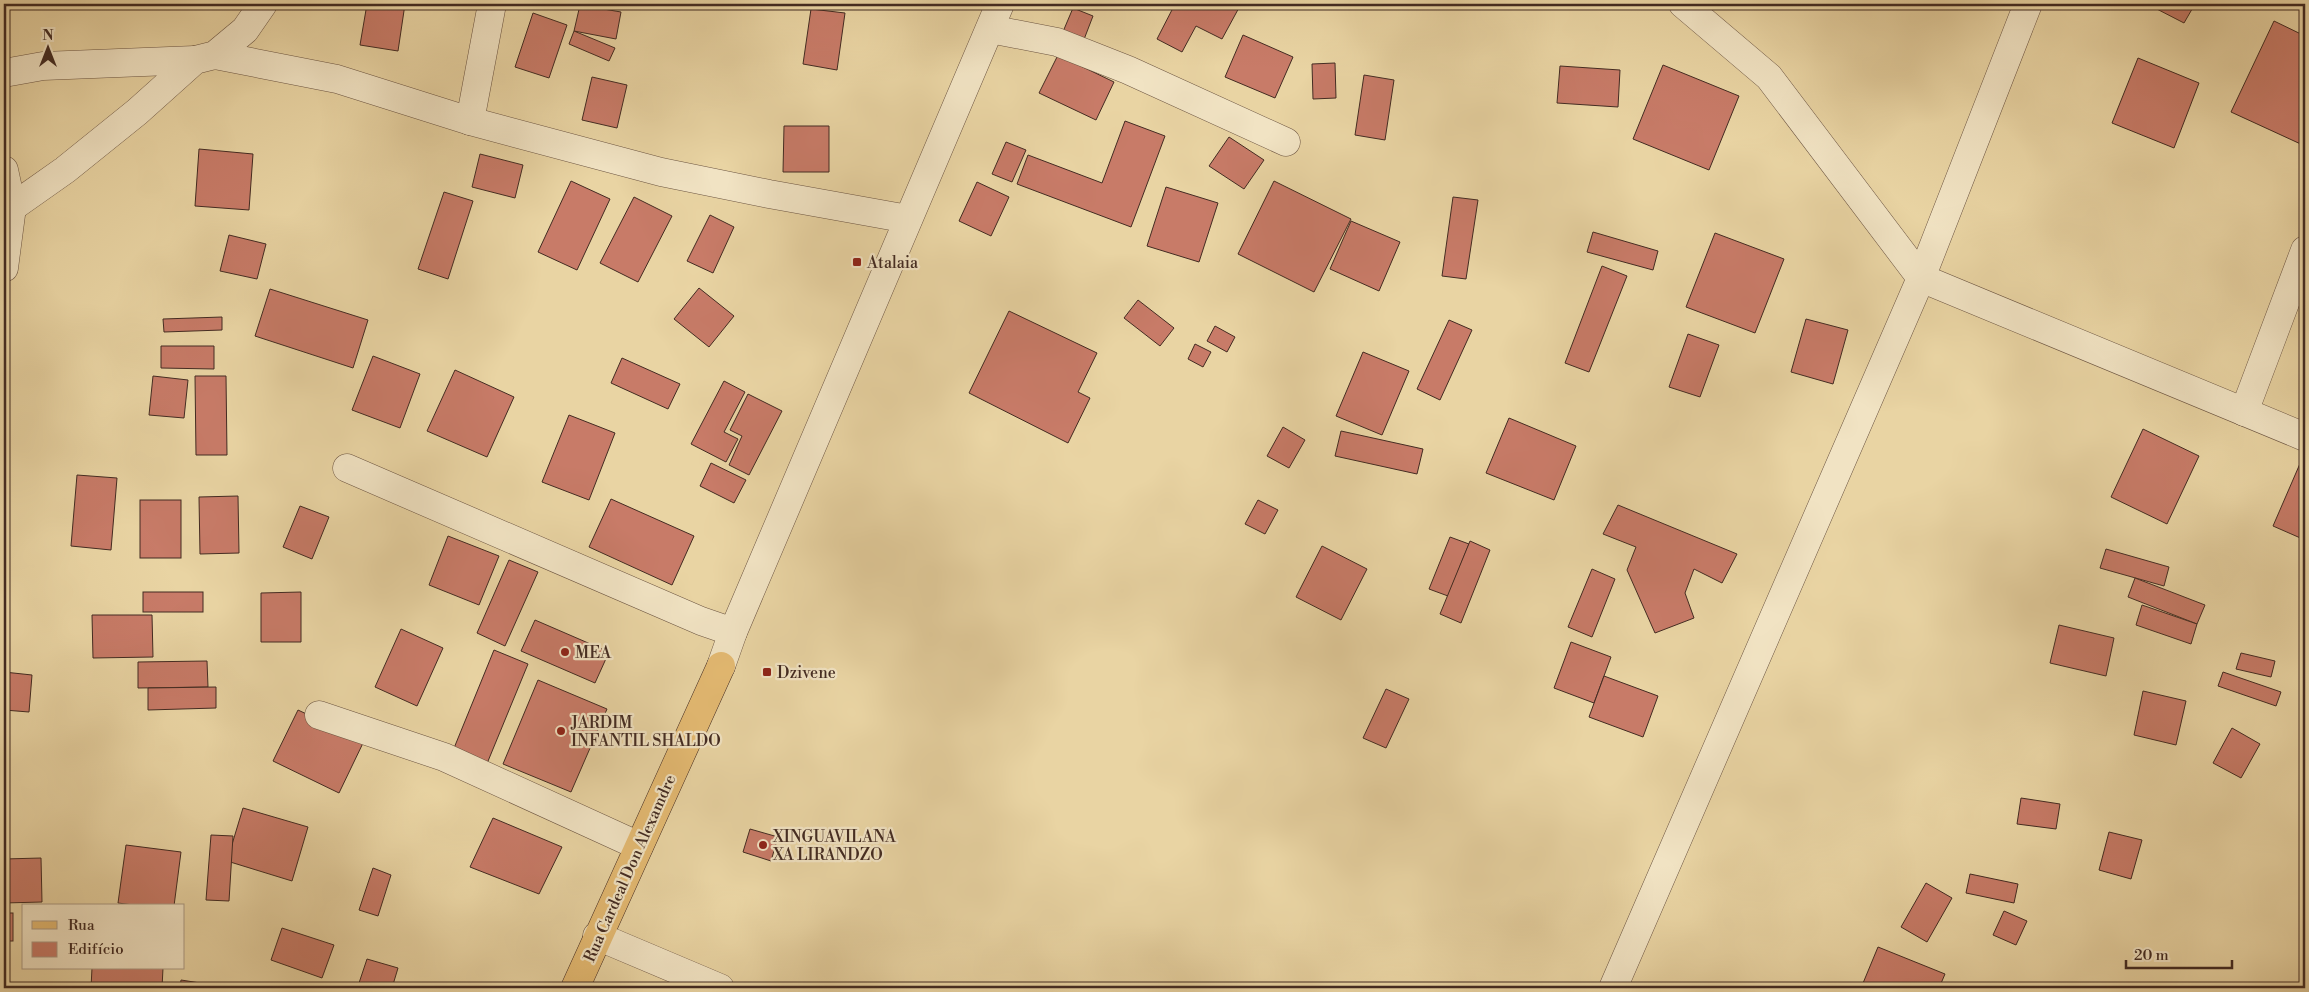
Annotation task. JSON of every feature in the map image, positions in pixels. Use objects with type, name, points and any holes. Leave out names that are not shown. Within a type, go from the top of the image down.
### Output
[{"type":"main road","name":"Rua Cardeal Don Alexamdre","points":[[575,988],[720,666]]},
{"type":"street","points":[[8,210],[65,170],[205,57],[245,30],[263,4]]},
{"type":"street","points":[[470,121],[492,4]]},
{"type":"street","points":[[720,666],[1000,4]]},
{"type":"street","points":[[1683,4],[1769,77],[1921,278],[2305,437]]},
{"type":"street","points":[[1613,988],[1921,278],[2028,4]]},
{"type":"street","points":[[990,29],[1057,42],[1128,70],[1286,142]]},
{"type":"street","points":[[4,73],[43,66],[205,57],[337,79],[470,121],[661,172],[908,219]]},
{"type":"street","points":[[4,170],[8,210],[4,268]]},
{"type":"street","points":[[2244,412],[2305,250]]},
{"type":"street","points":[[346,468],[701,621],[733,632]]},
{"type":"street","points":[[319,715],[444,757],[639,846]]},
{"type":"street","points":[[598,936],[720,988]]},
{"type":"building","points":[[367,4],[405,4],[398,51],[360,45]]},
{"type":"building","points":[[1175,4],[1241,4],[1222,39],[1196,26],[1182,52],[1157,39]]},
{"type":"building","points":[[2153,4],[2195,4],[2184,23],[2151,6]]},
{"type":"building","points":[[580,5],[621,12],[616,39],[574,31]]},
{"type":"building","points":[[1073,8],[1093,16],[1083,42],[1062,34]]},
{"type":"building","points":[[811,9],[845,13],[837,70],[803,64]]},
{"type":"building","points":[[533,13],[567,25],[549,78],[515,67]]},
{"type":"building","points":[[2274,21],[2305,36],[2305,146],[2231,112]]},
{"type":"building","points":[[574,31],[615,48],[609,61],[569,44]]},
{"type":"building","points":[[1243,35],[1293,57],[1275,98],[1225,77]]},
{"type":"building","points":[[1058,55],[1114,82],[1096,120],[1039,93]]},
{"type":"building","points":[[2138,58],[2199,83],[2174,148],[2112,123]]},
{"type":"building","points":[[1335,63],[1336,98],[1313,99],[1312,64]]},
{"type":"building","points":[[1663,65],[1739,96],[1709,170],[1633,139]]},
{"type":"building","points":[[1560,66],[1620,70],[1618,107],[1557,103]]},
{"type":"building","points":[[1364,75],[1394,80],[1385,140],[1355,135]]},
{"type":"building","points":[[592,77],[627,85],[617,128],[582,120]]},
{"type":"building","points":[[1125,121],[1165,136],[1131,227],[1017,184],[1028,155],[1102,183]]},
{"type":"building","points":[[784,126],[829,126],[829,172],[783,172]]},
{"type":"building","points":[[1229,137],[1264,160],[1244,189],[1209,166]]},
{"type":"building","points":[[1006,142],[1026,150],[1012,182],[992,174]]},
{"type":"building","points":[[199,149],[253,154],[249,210],[195,206]]},
{"type":"building","points":[[480,154],[523,165],[515,198],[472,187]]},
{"type":"building","points":[[571,181],[610,199],[577,270],[538,252]]},
{"type":"building","points":[[1274,181],[1351,219],[1314,292],[1238,254]]},
{"type":"building","points":[[977,182],[1009,197],[991,236],[959,221]]},
{"type":"building","points":[[1166,187],[1218,203],[1199,262],[1147,246]]},
{"type":"building","points":[[444,192],[473,201],[448,279],[418,269]]},
{"type":"building","points":[[634,197],[672,216],[638,282],[600,263]]},
{"type":"building","points":[[1453,197],[1478,200],[1466,279],[1442,276]]},
{"type":"building","points":[[710,215],[734,227],[713,273],[687,261]]},
{"type":"building","points":[[1351,221],[1400,242],[1379,291],[1330,269]]},
{"type":"building","points":[[1593,232],[1658,251],[1653,270],[1587,252]]},
{"type":"building","points":[[1715,233],[1784,259],[1755,333],[1686,307]]},
{"type":"building","points":[[229,235],[266,244],[257,279],[220,271]]},
{"type":"building","points":[[1602,266],[1627,276],[1589,372],[1565,363]]},
{"type":"building","points":[[699,288],[734,316],[709,347],[674,319]]},
{"type":"building","points":[[270,289],[368,320],[353,368],[255,336]]},
{"type":"building","points":[[1138,300],[1174,328],[1160,346],[1124,318]]},
{"type":"building","points":[[1009,311],[1097,353],[1078,392],[1090,398],[1068,443],[969,393]]},
{"type":"building","points":[[222,317],[222,330],[164,332],[163,319]]},
{"type":"building","points":[[1806,319],[1848,330],[1833,384],[1791,372]]},
{"type":"building","points":[[1449,320],[1472,330],[1440,400],[1417,389]]},
{"type":"building","points":[[1215,326],[1235,337],[1227,352],[1207,341]]},
{"type":"building","points":[[1688,334],[1719,345],[1700,397],[1669,387]]},
{"type":"building","points":[[1195,344],[1211,352],[1203,367],[1188,359]]},
{"type":"building","points":[[161,346],[214,346],[214,369],[161,368]]},
{"type":"building","points":[[1363,352],[1409,371],[1382,435],[1336,416]]},
{"type":"building","points":[[373,356],[420,374],[400,428],[352,410]]},
{"type":"building","points":[[622,358],[680,384],[668,409],[611,383]]},
{"type":"building","points":[[455,370],[514,397],[487,457],[427,431]]},
{"type":"building","points":[[153,376],[188,380],[184,418],[149,415]]},
{"type":"building","points":[[195,376],[226,376],[227,455],[196,455]]},
{"type":"building","points":[[724,381],[745,392],[724,432],[738,439],[726,462],[691,444]]},
{"type":"building","points":[[748,394],[782,411],[749,475],[729,465],[742,436],[730,430]]},
{"type":"building","points":[[569,415],[615,433],[589,500],[542,482]]},
{"type":"building","points":[[1509,418],[1576,446],[1554,500],[1486,473]]},
{"type":"building","points":[[1283,427],[1305,440],[1289,468],[1267,456]]},
{"type":"building","points":[[2143,429],[2199,456],[2167,524],[2111,497]]},
{"type":"building","points":[[1341,431],[1423,449],[1417,474],[1335,456]]},
{"type":"building","points":[[2302,459],[2305,461],[2305,540],[2273,526]]},
{"type":"building","points":[[711,463],[746,480],[734,503],[700,486]]},
{"type":"building","points":[[77,475],[117,478],[111,550],[71,546]]},
{"type":"building","points":[[238,496],[239,553],[200,554],[199,497]]},
{"type":"building","points":[[611,499],[694,536],[672,585],[589,547]]},
{"type":"building","points":[[140,500],[181,500],[181,558],[140,558]]},
{"type":"building","points":[[1258,500],[1278,510],[1265,534],[1245,524]]},
{"type":"building","points":[[1618,505],[1737,554],[1722,583],[1694,569],[1685,593],[1694,618],[1655,633],[1627,570],[1636,547],[1603,534]]},
{"type":"building","points":[[300,506],[329,517],[312,559],[283,547]]},
{"type":"building","points":[[448,536],[499,556],[479,605],[429,585]]},
{"type":"building","points":[[1450,537],[1469,544],[1448,596],[1429,589]]},
{"type":"building","points":[[1470,541],[1490,550],[1461,623],[1440,614]]},
{"type":"building","points":[[1322,546],[1367,569],[1341,620],[1296,597]]},
{"type":"building","points":[[2106,549],[2169,567],[2164,586],[2100,568]]},
{"type":"building","points":[[509,560],[538,572],[505,646],[477,633]]},
{"type":"building","points":[[1592,569],[1615,579],[1592,637],[1568,627]]},
{"type":"building","points":[[2135,578],[2205,605],[2197,624],[2128,597]]},
{"type":"building","points":[[143,592],[203,592],[203,612],[143,612]]},
{"type":"building","points":[[301,592],[301,642],[261,642],[261,593]]},
{"type":"building","points":[[2142,605],[2197,624],[2191,644],[2136,625]]},
{"type":"building","points":[[92,615],[152,615],[153,657],[93,658]]},
{"type":"building","name":"MEA","points":[[535,620],[609,652],[595,683],[521,651]]},
{"type":"building","points":[[2059,625],[2114,638],[2106,676],[2050,663]]},
{"type":"building","points":[[401,629],[443,648],[417,706],[375,687]]},
{"type":"building","points":[[1571,642],[1611,657],[1594,703],[1554,688]]},
{"type":"building","points":[[494,650],[528,664],[486,766],[452,753]]},
{"type":"building","points":[[2241,653],[2275,661],[2271,677],[2236,669]]},
{"type":"building","points":[[207,661],[208,687],[138,688],[138,662]]},
{"type":"building","points":[[4,672],[32,675],[29,712],[4,710]]},
{"type":"building","points":[[2223,672],[2281,692],[2276,706],[2218,686]]},
{"type":"building","points":[[1604,676],[1658,696],[1643,737],[1589,717]]},
{"type":"building","points":[[538,680],[607,709],[571,792],[503,764]]},
{"type":"building","points":[[216,687],[216,708],[148,710],[148,688]]},
{"type":"building","points":[[1386,689],[1409,699],[1386,748],[1363,738]]},
{"type":"building","points":[[2143,691],[2186,701],[2176,745],[2134,735]]},
{"type":"building","points":[[298,710],[364,741],[339,793],[273,761]]},
{"type":"building","points":[[2232,728],[2260,744],[2241,778],[2213,763]]},
{"type":"building","points":[[2021,798],[2060,804],[2056,829],[2017,824]]},
{"type":"building","points":[[243,808],[308,827],[292,881],[227,861]]},
{"type":"building","points":[[493,818],[562,847],[539,894],[470,867]]},
{"type":"building","points":[[750,829],[778,837],[771,861],[743,852]]},
{"type":"building","points":[[2109,832],[2142,840],[2131,879],[2099,870]]},
{"type":"building","points":[[211,835],[233,836],[229,901],[206,900]]},
{"type":"building","points":[[126,845],[181,852],[174,904],[118,903]]},
{"type":"building","points":[[41,858],[42,902],[4,903],[4,859]]},
{"type":"building","points":[[373,868],[391,875],[378,916],[359,910]]},
{"type":"building","points":[[1970,874],[2018,884],[2014,903],[1966,893]]},
{"type":"building","points":[[1926,883],[1952,898],[1927,942],[1901,927]]},
{"type":"building","points":[[2004,911],[2027,921],[2016,945],[1993,935]]},
{"type":"building","points":[[4,913],[13,913],[13,941],[4,941]]},
{"type":"building","points":[[282,928],[334,945],[322,978],[271,960]]},
{"type":"building","points":[[1878,947],[1945,974],[1939,988],[1861,988]]},
{"type":"building","points":[[367,959],[398,968],[392,988],[364,988],[358,986]]},
{"type":"building","points":[[92,970],[163,970],[162,988],[91,988]]},
{"type":"building","points":[[181,980],[226,987],[226,988],[180,988]]},
{"type":"place","name":"Atalaia","points":[[857,262]]},
{"type":"place","name":"MEA","points":[[565,652]]},
{"type":"place","name":"Dzivene","points":[[767,672]]},
{"type":"place","name":"JARDIM INFANTIL SHALDO","points":[[561,731]]},
{"type":"place","name":"XINGUAVILANA XA LIRANDZO","points":[[763,845]]}]
